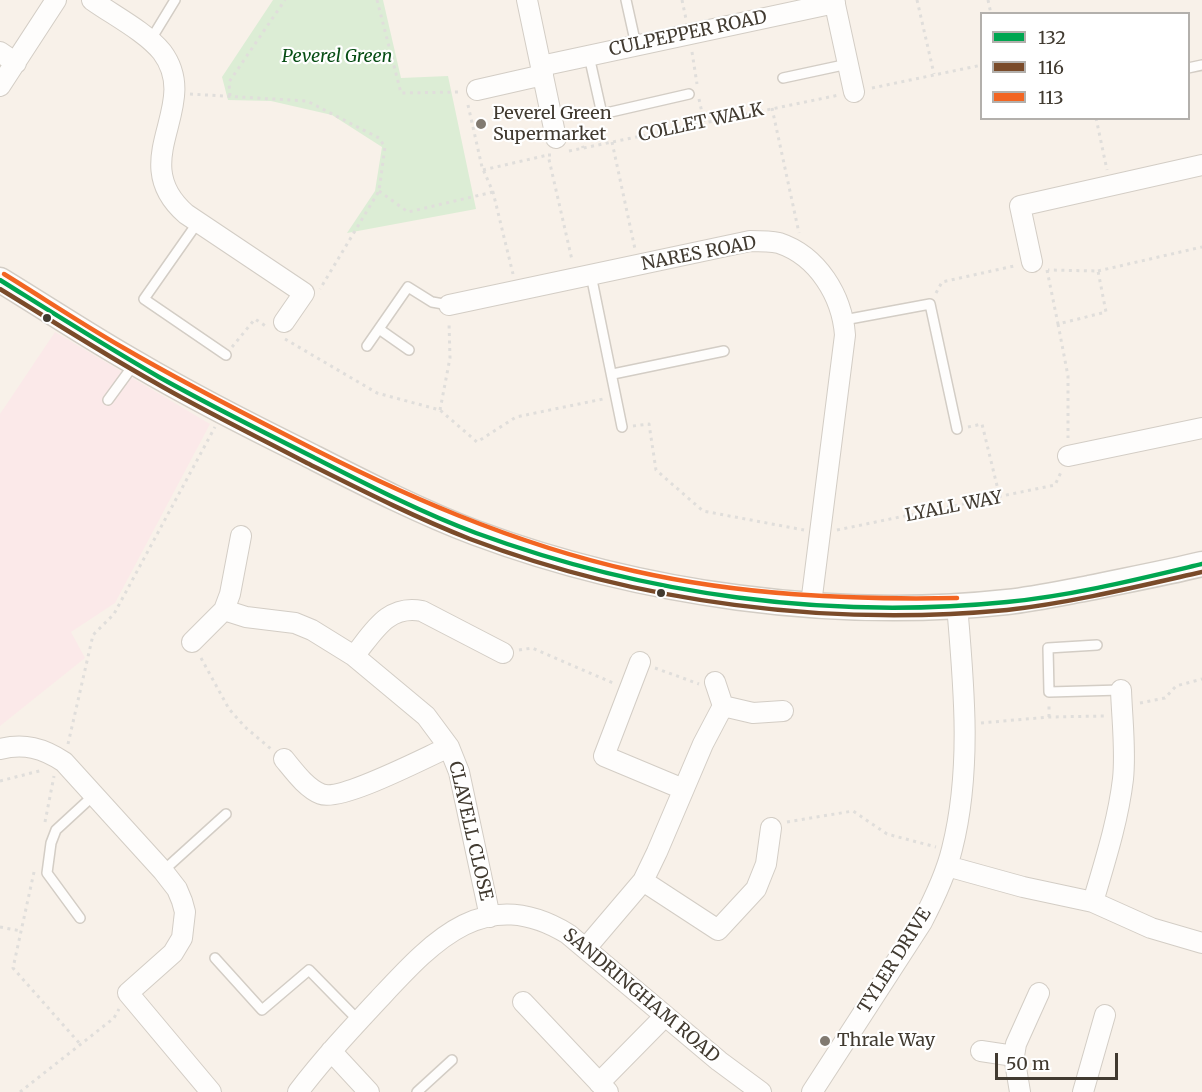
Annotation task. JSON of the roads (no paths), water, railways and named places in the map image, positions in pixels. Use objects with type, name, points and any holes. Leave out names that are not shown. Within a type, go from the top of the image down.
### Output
[{"type":"street","points":[[0,86],[8,57],[56,0]]},
{"type":"street","points":[[92,0],[150,41],[161,51],[167,61],[175,94],[174,108],[161,149],[163,178],[172,199],[198,222],[304,293],[280,328]]},
{"type":"street","points":[[527,0],[542,70],[552,147]]},
{"type":"street","name":"CULPEPPER ROAD","points":[[470,95],[589,56],[835,2],[854,92]]},
{"type":"street","points":[[1040,266],[1020,206],[1202,165]]},
{"type":"street","name":"NARES ROAD","points":[[448,305],[750,241],[778,243],[805,258],[829,283],[844,320],[844,354],[811,604]]},
{"type":"street","points":[[0,280],[135,363],[223,413],[360,481],[474,532],[588,568],[656,584],[723,595],[811,604],[892,607],[1007,602],[1049,596],[1202,564]]},
{"type":"street","points":[[1068,456],[1202,428]]},
{"type":"street","points":[[192,642],[224,610],[230,594],[241,536]]},
{"type":"street","name":"TYLER DRIVE","points":[[812,1092],[913,937],[932,902],[949,859],[963,787],[964,724],[957,605]]},
{"type":"street","points":[[354,656],[383,620],[400,610],[410,609],[422,611],[503,653]]},
{"type":"street","name":"CLAVELL CLOSE","points":[[224,610],[246,617],[295,623],[331,640],[354,656],[426,717],[449,747],[459,772],[490,916]]},
{"type":"street","points":[[640,662],[603,756],[683,789]]},
{"type":"street","points":[[586,948],[643,880],[657,852],[703,744],[723,706],[715,682]]},
{"type":"street","points":[[1093,902],[1120,802],[1124,754],[1121,690]]},
{"type":"street","points":[[723,706],[753,713],[783,711]]},
{"type":"street","points":[[0,749],[18,745],[34,747],[51,753],[94,795],[177,889],[185,912],[182,938],[173,953],[128,993],[207,1091]]},
{"type":"street","name":"CLAVELL CLOSE","points":[[284,759],[313,789],[329,796],[353,789],[449,747]]},
{"type":"street","points":[[643,880],[718,930],[756,889],[766,864],[771,828]]},
{"type":"street","points":[[949,859],[1023,887],[1093,902],[1151,928],[1202,943]]},
{"type":"street","name":"SANDRINGHAM ROAD","points":[[298,1092],[358,1020],[441,937],[464,924],[490,916],[518,915],[555,926],[586,948],[719,1061],[761,1092]]},
{"type":"street","points":[[1020,1092],[1014,1056],[1016,1044],[1039,993]]},
{"type":"street","points":[[523,1002],[603,1087],[665,1016]]},
{"type":"street","points":[[1083,1092],[1105,1015]]},
{"type":"street","points":[[331,1051],[369,1092]]},
{"type":"street","points":[[981,1051],[1014,1056]]},
{"type":"lane","points":[[150,41],[175,0]]},
{"type":"lane","points":[[626,0],[636,45]]},
{"type":"lane","points":[[589,56],[602,114],[688,94]]},
{"type":"lane","points":[[783,78],[848,64]]},
{"type":"lane","points":[[198,222],[144,298],[226,355]]},
{"type":"lane","points":[[591,275],[622,427]]},
{"type":"lane","points":[[367,346],[408,286],[432,302],[448,305]]},
{"type":"lane","points":[[844,320],[930,304],[957,429]]},
{"type":"lane","points":[[379,329],[409,350]]},
{"type":"lane","points":[[613,374],[724,351]]},
{"type":"lane","points":[[108,400],[135,363]]},
{"type":"lane","points":[[1097,645],[1048,648],[1049,692],[1121,690]]},
{"type":"lane","points":[[80,918],[47,873],[51,843],[56,830],[94,795]]},
{"type":"lane","points":[[163,871],[226,814]]},
{"type":"lane","points":[[215,958],[262,1010],[309,970],[358,1020]]},
{"type":"lane","points":[[417,1092],[452,1060]]},
{"type":"place","name":"Peverel Green Supermarket","points":[[481,124]]},
{"type":"place","name":"Thrale Way","points":[[825,1041]]},
{"type":"park label","name":"Peverel Green","points":[[337,57]]}]
